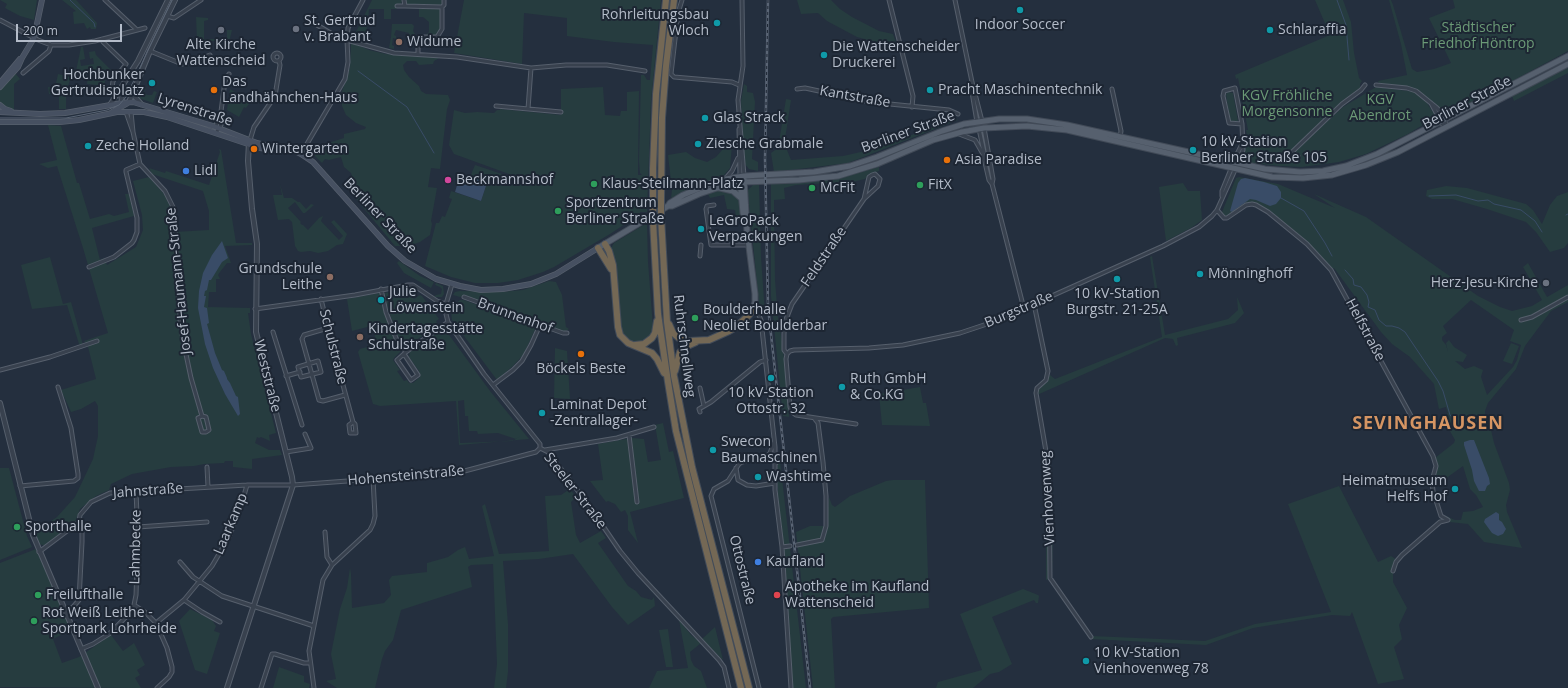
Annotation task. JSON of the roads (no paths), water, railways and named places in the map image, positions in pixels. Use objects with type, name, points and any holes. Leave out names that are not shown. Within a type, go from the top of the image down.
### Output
[{"type":"highway","name":"Ruhrschnellweg","points":[[666,0],[656,94],[653,205],[658,314],[676,431],[741,688]]},
{"type":"highway","name":"Ruhrschnellweg","points":[[674,0],[666,66],[662,118],[661,217],[666,315],[674,376],[692,467],[748,688]]},
{"type":"highway","points":[[604,244],[611,259],[619,332],[625,341],[652,353],[660,364],[668,382]]},
{"type":"highway","points":[[598,248],[607,260],[613,276]]},
{"type":"highway","points":[[674,376],[677,359],[680,352],[690,344],[713,338],[729,331],[744,320],[753,310]]},
{"type":"highway","points":[[634,345],[644,344],[652,338],[656,327],[658,314]]},
{"type":"highway","points":[[666,315],[673,333],[678,338],[682,340],[699,341]]},
{"type":"main road","points":[[0,88],[18,67],[34,38],[42,0]]},
{"type":"main road","name":"Berliner Straße","points":[[249,142],[265,149],[274,150],[277,148],[293,150],[312,162],[323,172],[393,251],[421,271],[436,279],[452,284],[481,290],[503,289],[522,286],[556,274],[668,206],[670,203],[683,195],[710,184],[725,179],[742,176],[809,172],[850,166],[942,131],[980,122],[1012,119],[1040,121],[1236,163],[1285,172],[1307,172],[1351,164],[1378,154],[1568,56]]},
{"type":"main road","points":[[0,82],[22,58]]},
{"type":"main road","name":"Berliner Straße","points":[[668,206],[672,206],[717,188],[742,182],[815,178],[852,172],[877,164],[933,140],[982,128],[1027,126],[1067,130],[1233,169],[1278,178],[1304,178],[1332,175],[1382,159],[1568,64]]},
{"type":"main road","points":[[122,104],[130,107]]},
{"type":"main road","name":"Lyrenstraße","points":[[0,112],[12,114],[18,112],[40,114],[65,113],[122,104],[159,115],[217,126]]},
{"type":"main road","name":"Lyrenstraße","points":[[106,114],[122,104]]},
{"type":"main road","name":"Lyrenstraße","points":[[0,122],[65,122],[106,114],[140,104],[217,126],[249,142]]},
{"type":"main road","points":[[0,106],[5,109],[18,112]]},
{"type":"main road","points":[[980,122],[982,128]]},
{"type":"main road","points":[[1233,169],[1236,163]]},
{"type":"main road","points":[[742,176],[741,199],[747,231]]},
{"type":"main road","points":[[742,182],[748,245],[755,294],[753,310]]},
{"type":"main road","points":[[717,188],[733,191],[741,199]]},
{"type":"street","points":[[105,0],[136,29]]},
{"type":"street","points":[[110,105],[121,90],[142,54],[168,0]]},
{"type":"street","points":[[130,107],[135,88],[150,51],[175,0]]},
{"type":"street","points":[[167,16],[174,18],[201,0]]},
{"type":"street","points":[[301,154],[345,79],[348,62],[348,28],[362,0]]},
{"type":"street","points":[[404,0],[405,6]]},
{"type":"street","points":[[418,54],[418,41],[424,37],[437,37],[442,29],[442,7],[444,5],[444,0]]},
{"type":"street","points":[[682,0],[678,18],[671,74],[674,77],[732,82],[739,85]]},
{"type":"street","points":[[742,0],[743,66],[738,100],[742,176]]},
{"type":"street","name":"Kantstraße","points":[[889,0],[913,96],[912,106]]},
{"type":"street","points":[[955,0],[980,122]]},
{"type":"street","points":[[397,6],[442,7]]},
{"type":"street","points":[[0,20],[51,45],[76,44],[144,28]]},
{"type":"street","points":[[317,25],[335,36],[394,53],[457,57],[531,68],[566,65],[607,65],[645,71]]},
{"type":"street","points":[[102,39],[103,42],[126,64],[113,82],[112,88]]},
{"type":"street","points":[[23,73],[49,52],[51,45]]},
{"type":"street","points":[[150,51],[180,64],[192,62],[210,55]]},
{"type":"street","name":"Weststraße","points":[[227,688],[293,485],[256,332],[255,309],[257,244],[248,161],[249,142],[254,128],[275,96],[280,65],[278,61]]},
{"type":"street","points":[[528,109],[531,68]]},
{"type":"street","points":[[217,126],[225,81],[229,74]]},
{"type":"street","points":[[1298,156],[1292,152],[1342,104],[1361,90],[1365,85]]},
{"type":"street","points":[[1376,85],[1408,88],[1416,91],[1437,108],[1446,119],[1445,128]]},
{"type":"street","points":[[135,88],[134,97],[140,104]]},
{"type":"street","name":"Kantstraße","points":[[797,90],[805,88],[864,101],[949,110],[958,114]]},
{"type":"street","points":[[1236,163],[1242,144],[1242,124],[1235,88],[1224,91],[1223,96],[1229,123],[1242,124]]},
{"type":"street","points":[[1112,89],[1121,131],[1120,137]]},
{"type":"street","points":[[121,90],[122,104]]},
{"type":"street","points":[[1430,102],[1440,122],[1445,128]]},
{"type":"street","points":[[496,106],[561,112]]},
{"type":"street","name":"Josef-Haumann-Straße","points":[[130,107],[133,132],[140,164],[164,191],[173,206],[181,324],[188,365],[202,416],[206,417],[209,430],[206,432],[202,432],[198,418],[202,416]]},
{"type":"street","points":[[740,121],[739,156],[742,176]]},
{"type":"street","points":[[982,128],[983,154]]},
{"type":"street","points":[[982,128],[993,179],[992,184]]},
{"type":"street","points":[[957,133],[975,140],[983,154],[1024,309]]},
{"type":"street","points":[[725,179],[732,171],[739,156]]},
{"type":"street","points":[[89,267],[114,257],[134,240],[137,232],[137,218],[126,170],[140,164]]},
{"type":"street","name":"Burgstraße","points":[[787,354],[794,350],[884,347],[938,339],[973,329],[1024,309],[1186,235],[1206,222],[1217,210],[1222,196],[1222,191],[1233,169]]},
{"type":"street","name":"Feldstraße","points":[[814,418],[796,415],[792,412],[790,407],[787,354],[784,350],[784,327],[792,304],[864,199],[878,186],[880,179],[875,174],[869,177],[864,199]]},
{"type":"street","name":"Helfstraße","points":[[1217,210],[1224,218],[1249,204],[1256,205],[1268,212],[1307,244],[1331,270],[1433,456],[1436,466],[1432,484],[1441,516],[1440,522]]},
{"type":"street","points":[[714,205],[707,206],[706,209],[711,245],[748,245]]},
{"type":"street","points":[[700,256],[701,245]]},
{"type":"street","name":"Steeler Straße","points":[[452,284],[446,304],[448,322],[493,385],[540,444],[540,448],[545,450],[588,504],[627,560],[649,586],[719,660],[724,667],[729,688]]},
{"type":"street","name":"Schulstraße","points":[[255,309],[362,294],[379,291],[381,289],[413,285],[437,301],[446,304]]},
{"type":"street","points":[[381,289],[386,312],[396,338],[405,353],[418,375],[411,380],[396,360],[405,353],[448,322]]},
{"type":"street","name":"Brunnenhof","points":[[464,297],[540,325],[567,333]]},
{"type":"street","points":[[1521,320],[1532,317],[1568,297]]},
{"type":"street","name":"Schulstraße","points":[[321,299],[353,422]]},
{"type":"street","name":"Vienhovenweg","points":[[1034,304],[1048,371],[1046,380],[1037,388],[1036,393],[1049,469],[1050,578],[1091,637]]},
{"type":"street","points":[[753,310],[758,313],[762,320],[774,439],[776,463],[775,483],[782,547],[790,688]]},
{"type":"street","points":[[493,385],[522,361],[532,345],[540,325]]},
{"type":"street","points":[[328,328],[303,336],[302,339],[320,401],[323,402],[345,395]]},
{"type":"street","points":[[273,332],[302,425]]},
{"type":"street","points":[[0,370],[50,357],[96,341]]},
{"type":"street","points":[[700,412],[699,409],[711,402],[760,362],[766,360]]},
{"type":"street","points":[[318,361],[321,372],[301,377],[300,372],[298,367],[318,361]]},
{"type":"street","points":[[286,376],[300,372]]},
{"type":"street","points":[[20,486],[74,481],[78,478],[71,428],[58,387]]},
{"type":"street","points":[[700,388],[704,406]]},
{"type":"street","points":[[0,403],[29,524],[39,552],[98,688]]},
{"type":"street","points":[[814,418],[856,424]]},
{"type":"street","points":[[797,545],[822,540],[826,526],[826,496],[823,462],[818,423],[814,418]]},
{"type":"street","points":[[545,450],[629,435],[654,427]]},
{"type":"street","points":[[286,452],[310,448],[305,434]]},
{"type":"street","points":[[629,435],[637,502]]},
{"type":"street","points":[[774,439],[770,452],[766,457],[774,460],[776,463]]},
{"type":"street","name":"Hohensteinstraße","points":[[293,485],[462,472],[536,452],[540,448]]},
{"type":"street","name":"Ottostraße","points":[[759,688],[711,496],[714,489],[728,481],[736,468],[742,462],[766,457]]},
{"type":"street","points":[[207,467],[208,487]]},
{"type":"street","points":[[736,468],[738,480],[747,485],[756,486],[775,483]]},
{"type":"street","points":[[314,688],[309,651],[324,580],[332,565],[370,530],[373,524],[375,516],[373,479]]},
{"type":"street","name":"Jahnstraße","points":[[39,552],[79,522],[80,515],[95,499],[110,493],[247,485],[293,485]]},
{"type":"street","name":"Laarkamp","points":[[156,623],[184,600],[212,566],[229,537],[239,512],[247,485]]},
{"type":"street","name":"Lahmbecke","points":[[81,649],[93,644],[109,634],[126,617],[134,605],[138,527],[136,491]]},
{"type":"street","points":[[1393,571],[1396,562],[1402,555],[1440,522],[1448,520],[1441,516]]},
{"type":"street","points":[[65,611],[73,607],[79,600],[82,542],[82,528],[79,522]]},
{"type":"street","points":[[138,527],[207,522]]},
{"type":"street","points":[[325,532],[327,557],[332,565]]},
{"type":"street","points":[[782,547],[790,546]]},
{"type":"street","points":[[180,562],[190,574],[222,596],[314,626]]},
{"type":"street","points":[[184,600],[220,622]]},
{"type":"street","points":[[134,605],[145,612],[156,623],[167,648],[172,669],[169,677],[157,688]]},
{"type":"street","points":[[261,688],[272,654],[304,663],[310,663]]},
{"type":"water","points":[[468,176],[487,183],[481,201],[455,192],[458,182],[465,184]]},
{"type":"water","points":[[1245,178],[1277,186],[1281,192],[1281,198],[1276,204],[1270,206],[1250,199],[1232,212],[1230,211],[1238,183],[1241,179]]},
{"type":"water","points":[[222,241],[228,258],[222,262],[211,280],[209,280],[204,296],[206,296],[204,307],[207,308],[209,323],[207,324],[215,353],[222,370],[224,371],[236,396],[238,397],[240,414],[238,416],[225,394],[213,368],[205,344],[198,308],[199,291],[203,273],[212,255]]},
{"type":"water","points":[[1474,440],[1489,478],[1490,484],[1487,486],[1485,491],[1479,491],[1474,481],[1464,445],[1464,442]]},
{"type":"water","points":[[1496,512],[1499,514],[1499,520],[1506,529],[1503,534],[1498,536],[1492,533],[1484,522],[1485,519]]},
{"type":"waterway","points":[[70,0],[94,23],[95,27]]},
{"type":"waterway","points":[[1337,0],[1346,25],[1349,60]]},
{"type":"waterway","points":[[358,71],[407,107],[434,153]]},
{"type":"waterway","points":[[1429,196],[1456,195],[1478,201],[1488,200],[1494,204],[1521,210],[1535,221],[1542,232]]},
{"type":"waterway","points":[[1281,198],[1304,211],[1332,256]]},
{"type":"waterway","points":[[1345,270],[1353,279],[1354,285],[1361,287],[1367,295],[1369,302],[1368,307],[1375,310],[1379,320],[1386,326],[1399,328],[1405,332],[1438,381],[1443,391],[1450,415],[1456,422]]},
{"type":"tram line","points":[[0,118],[66,118],[107,110],[119,105],[126,97],[172,0]]},
{"type":"railway","points":[[768,0],[765,159],[768,307],[810,688]]},
{"type":"place","name":"Indoor Soccer","points":[[1020,10]]},
{"type":"place","name":"Rohrleitungsbau Wloch","points":[[717,23]]},
{"type":"place","name":"St. Gertrud v. Brabant","points":[[296,29]]},
{"type":"place","name":"Alte Kirche Wattenscheid","points":[[221,30]]},
{"type":"place","name":"Schlaraffia","points":[[1270,30]]},
{"type":"place","name":"Widume","points":[[399,42]]},
{"type":"place","name":"Die Wattenscheider Druckerei","points":[[824,55]]},
{"type":"place","name":"Hochbunker Gertrudisplatz","points":[[152,83]]},
{"type":"place","name":"Das Landhähnchen-Haus","points":[[214,90]]},
{"type":"place","name":"Pracht Maschinentechnik","points":[[930,90]]},
{"type":"place","name":"Glas Strack","points":[[705,118]]},
{"type":"place","name":"Ziesche Grabmale","points":[[698,144]]},
{"type":"place","name":"Zeche Holland","points":[[88,146]]},
{"type":"place","name":"Wintergarten","points":[[254,149]]},
{"type":"place","name":"10 kV-Station Berliner Straße 105","points":[[1193,150]]},
{"type":"place","name":"Asia Paradise","points":[[947,160]]},
{"type":"place","name":"Lidl","points":[[186,171]]},
{"type":"place","name":"Beckmannshof","points":[[448,180]]},
{"type":"place","name":"Klaus-Steilmann-Platz","points":[[594,184]]},
{"type":"place","name":"FitX","points":[[920,185]]},
{"type":"place","name":"McFit","points":[[812,188]]},
{"type":"place","name":"Sportzentrum Berliner Straße","points":[[558,211]]},
{"type":"place","name":"LeGroPack Verpackungen","points":[[701,229]]},
{"type":"place","name":"Mönninghoff","points":[[1200,274]]},
{"type":"place","name":"Grundschule Leithe","points":[[330,277]]},
{"type":"place","name":"10 kV-Station Burgstr. 21-25A","points":[[1117,279]]},
{"type":"place","name":"Herz-Jesu-Kirche","points":[[1546,283]]},
{"type":"place","name":"Julie Löwenstein","points":[[381,300]]},
{"type":"place","name":"Boulderhalle Neoliet Boulderbar","points":[[695,318]]},
{"type":"place","name":"Kindertagesstätte Schulstraße","points":[[360,337]]},
{"type":"place","name":"Böckels Beste","points":[[581,354]]},
{"type":"place","name":"10 kV-Station Ottostr. 32","points":[[771,378]]},
{"type":"place","name":"Ruth GmbH & Co.KG","points":[[842,387]]},
{"type":"place","name":"Laminat Depot -Zentrallager-","points":[[542,413]]},
{"type":"place","name":"Swecon Baumaschinen","points":[[713,450]]},
{"type":"place","name":"Washtime","points":[[758,477]]},
{"type":"place","name":"Heimatmuseum Helfs Hof","points":[[1455,489]]},
{"type":"place","name":"Sporthalle","points":[[17,527]]},
{"type":"place","name":"Kaufland","points":[[758,562]]},
{"type":"place","name":"Freilufthalle","points":[[38,595]]},
{"type":"place","name":"Apotheke im Kaufland Wattenscheid","points":[[777,595]]},
{"type":"place","name":"Rot Weiß Leithe - Sportpark Lohrheide","points":[[34,621]]},
{"type":"place","name":"10 kV-Station Vienhovenweg 78","points":[[1086,661]]},
{"type":"district","name":"SEVINGHAUSEN","points":[[1428,424]]},
{"type":"park label","name":"Städtischer Friedhof Höntrop","points":[[1478,36]]},
{"type":"park label","name":"KGV Fröhliche Morgensonne","points":[[1287,104]]},
{"type":"park label","name":"KGV Abendrot","points":[[1380,108]]}]
